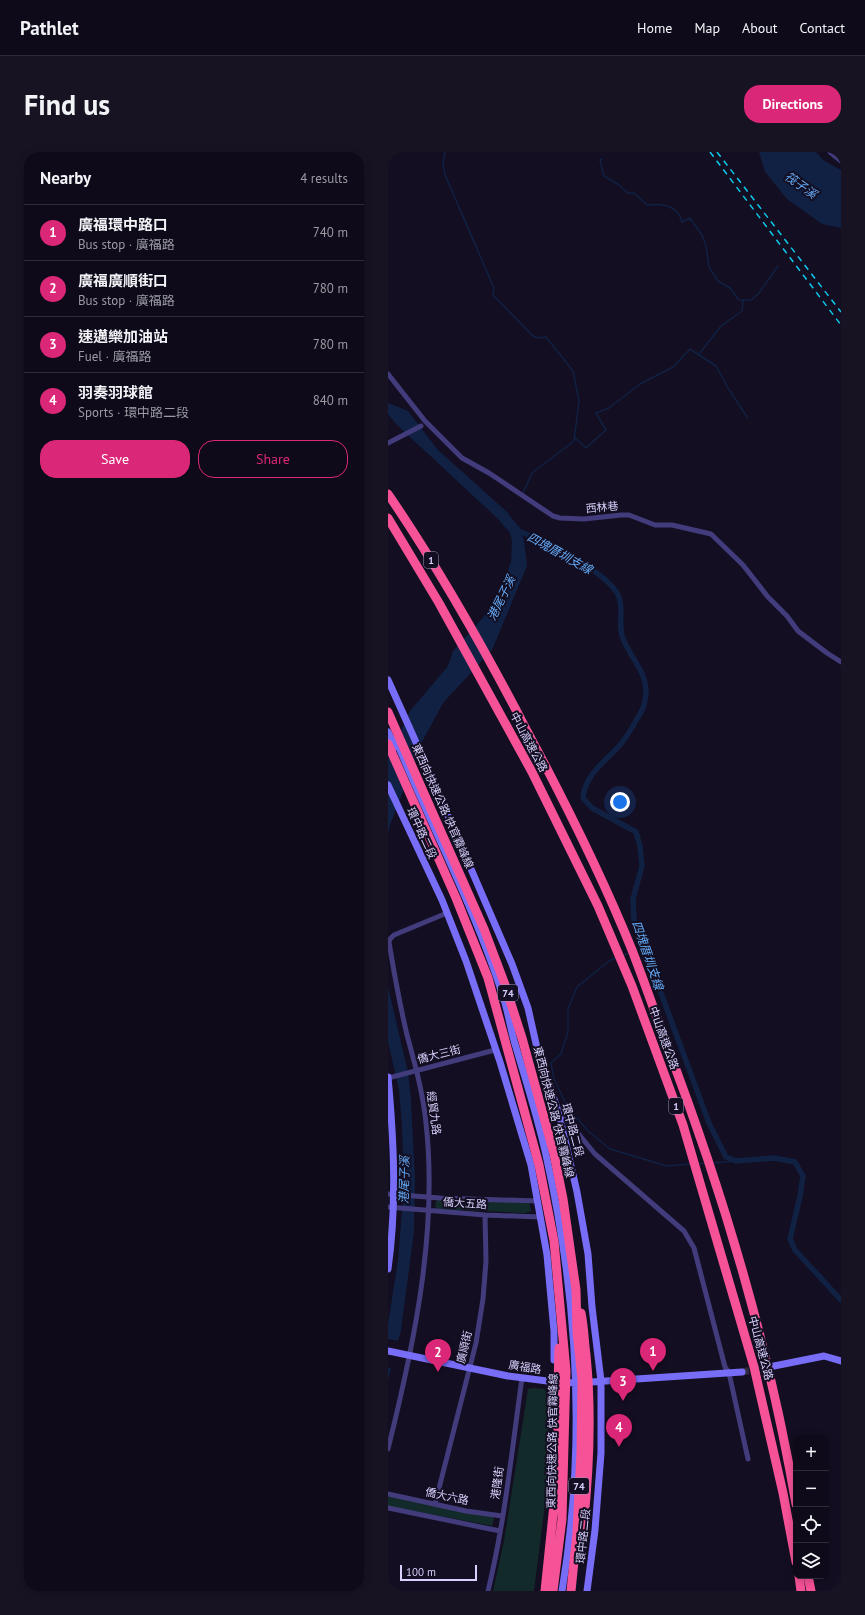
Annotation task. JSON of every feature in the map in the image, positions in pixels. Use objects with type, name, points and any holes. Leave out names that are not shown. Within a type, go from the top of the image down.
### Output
[{"type":"highway","name":"中山高速公路","points":[[388,494],[416,536],[492,664],[546,767],[592,862],[632,950],[690,1105],[738,1254],[770,1372],[793,1489]]},
{"type":"highway","name":"中山高速公路","points":[[388,518],[439,603],[532,772],[598,906],[632,986],[683,1125],[754,1367],[783,1493],[793,1546]]},
{"type":"highway","name":"東西向快速公路 快官霧峰線","points":[[388,712],[484,929],[504,982],[522,1038],[554,1154],[563,1198],[576,1290],[577,1331],[582,1380],[581,1454],[577,1532],[571,1591]]},
{"type":"highway","name":"東西向快速公路 快官霧峰線","points":[[393,743],[488,978],[539,1165],[554,1241],[566,1371],[562,1519],[553,1591]]},
{"type":"highway","points":[[576,1290],[582,1319],[588,1378],[589,1423],[586,1506],[576,1591]]},
{"type":"highway","points":[[546,1587],[554,1518],[557,1468],[560,1302]]},
{"type":"highway","points":[[799,1579],[801,1591]]},
{"type":"highway","points":[[809,1579],[811,1591]]},
{"type":"street","points":[[830,152],[841,161]]},
{"type":"street","name":"西林巷","points":[[388,374],[425,421],[462,458],[489,473],[553,516],[560,518],[584,519],[629,515],[655,525],[672,525],[711,534],[743,565],[768,597],[787,616],[798,631],[841,662]]},
{"type":"street","points":[[388,443],[421,426]]},
{"type":"street","name":"環中路二段","points":[[388,680],[512,964],[528,1008],[537,1048],[558,1114],[577,1192],[588,1254],[592,1307],[601,1381],[601,1453],[594,1536],[587,1591]]},
{"type":"street","points":[[388,723],[393,743]]},
{"type":"street","points":[[388,732],[393,743]]},
{"type":"street","name":"環中路二段","points":[[393,743],[406,766],[480,931],[503,994],[546,1155],[559,1220],[573,1328],[572,1464],[560,1591]]},
{"type":"street","name":"環中路二段","points":[[393,743],[481,944],[498,987],[508,1035],[530,1105],[550,1196],[560,1253],[573,1383]]},
{"type":"street","name":"環中路二段","points":[[388,785],[447,913],[468,968],[531,1165],[538,1201],[547,1255],[554,1331],[555,1382],[550,1514],[542,1591]]},
{"type":"street","name":"經貿九路","points":[[388,1449],[406,1354],[420,1305],[429,1197],[429,1162],[426,1122],[414,1070],[390,939],[394,935],[447,913]]},
{"type":"street","name":"僑大三街","points":[[388,1078],[495,1050]]},
{"type":"street","points":[[388,1078],[393,1133],[388,1269]]},
{"type":"street","points":[[558,1114],[568,1121],[596,1154],[688,1236],[697,1257],[725,1367],[729,1373],[748,1459]]},
{"type":"street","name":"僑大五路","points":[[391,1195],[538,1201]]},
{"type":"street","name":"僑大五路","points":[[391,1208],[485,1215],[540,1217]]},
{"type":"street","name":"廣順街","points":[[434,1504],[476,1343],[483,1299],[486,1261],[485,1215]]},
{"type":"street","name":"廣福路","points":[[388,1351],[522,1378],[555,1382],[573,1383],[742,1372]]},
{"type":"street","points":[[769,1367],[824,1356],[841,1361]]},
{"type":"street","name":"港隆街","points":[[488,1591],[500,1531],[522,1378]]},
{"type":"street","name":"僑大六路","points":[[388,1494],[502,1516]]},
{"type":"street","points":[[388,1508],[500,1531]]},
{"type":"green space","points":[[436,1201],[529,1202],[531,1211],[525,1213],[439,1209],[435,1207]]},
{"type":"green space","points":[[528,1389],[544,1389],[550,1395],[546,1496],[534,1591],[493,1591],[504,1541]]},
{"type":"green space","points":[[388,1496],[494,1518],[492,1526],[388,1506]]},
{"type":"water","name":"筏子溪","points":[[759,152],[816,152],[823,160],[841,170],[841,228],[822,224],[787,199],[765,172]]},
{"type":"water","name":"港尾子溪","points":[[388,403],[408,411],[438,450],[506,511],[520,528],[524,540],[527,566],[492,650],[443,703],[423,740],[388,833],[388,759],[410,711],[448,666],[453,651],[487,613],[503,586],[511,561],[512,541],[510,533],[497,518],[396,424],[388,414]]},
{"type":"water","name":"港尾子溪","points":[[388,987],[408,1072],[415,1181],[414,1232],[401,1330],[388,1380],[388,1324],[398,1260],[404,1188],[399,1090],[388,1042]]},
{"type":"pier","points":[[388,1339],[400,1341],[393,1369],[388,1368]]},
{"type":"waterway","points":[[445,152],[443,163],[445,175],[494,288],[493,295],[533,336],[538,338],[546,337],[573,371],[579,401],[574,441],[532,473],[523,493]]},
{"type":"waterway","points":[[602,159],[600,160],[604,176],[619,185],[628,193],[634,193],[647,205],[659,204],[669,206],[677,212],[682,222],[690,218],[702,235],[706,246],[709,267],[718,281],[730,288],[739,300],[751,300],[759,293],[778,266]]},
{"type":"waterway","points":[[699,354],[721,326],[742,311],[743,300]]},
{"type":"waterway","points":[[574,437],[586,448],[606,430],[596,413],[609,408],[640,384],[673,367],[690,349],[716,366],[747,417]]},
{"type":"waterway","name":"四塊厝圳支線","points":[[515,530],[540,540],[573,557],[602,577],[613,587],[619,597],[622,636],[644,678],[646,695],[643,709],[631,730],[618,747],[593,773],[588,781],[583,798],[592,808],[636,832],[640,846],[642,866],[633,899],[634,920],[709,1123],[726,1157],[736,1161],[774,1158],[795,1162],[803,1176],[790,1239],[795,1250],[841,1300]]},
{"type":"waterway","points":[[635,950],[644,946]]},
{"type":"waterway","points":[[622,956],[629,953]]},
{"type":"waterway","points":[[616,958],[609,961],[577,987],[568,1009],[568,1032],[561,1054],[551,1063],[554,1079],[568,1108],[589,1132],[610,1149],[667,1166],[690,1164]]},
{"type":"waterway","points":[[712,1163],[736,1161]]},
{"type":"waterway","points":[[698,1164],[706,1163]]},
{"type":"tunnel","points":[[742,1372],[769,1367]]},
{"type":"railway","points":[[710,152],[841,325]]},
{"type":"railway","points":[[717,152],[841,312]]},
{"type":"place","name":"廣福環中路口","points":[[653,1371]]},
{"type":"place","name":"廣福廣順街口","points":[[438,1372]]},
{"type":"place","name":"速邁樂加油站","points":[[623,1401]]},
{"type":"place","name":"羽奏羽球館","points":[[619,1447]]}]
